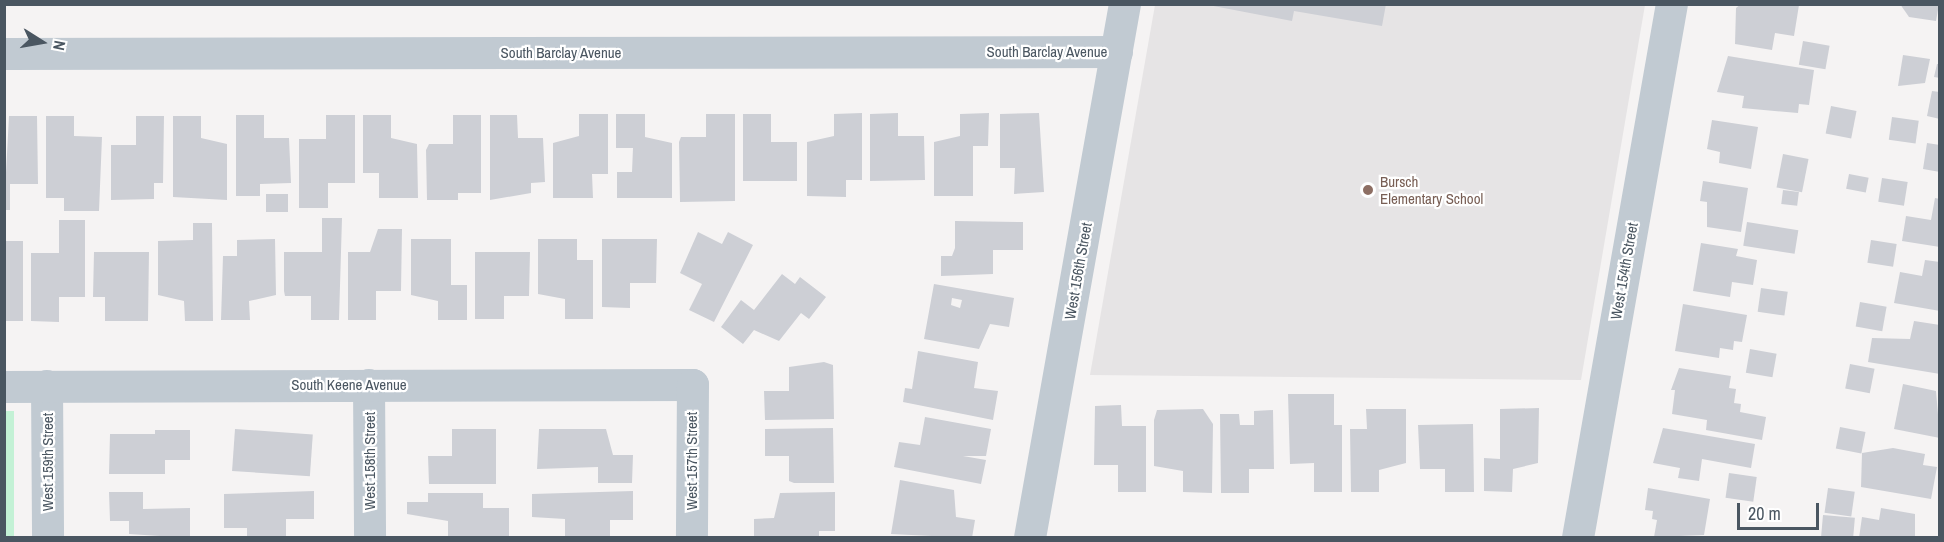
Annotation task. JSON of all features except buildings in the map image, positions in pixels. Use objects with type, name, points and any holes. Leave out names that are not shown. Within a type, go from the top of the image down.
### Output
[{"type":"street","name":"West 156th Street","points":[[1030,537],[1125,4]]},
{"type":"street","name":"West 154th Street","points":[[1578,537],[1671,4]]},
{"type":"street","name":"South Barclay Avenue","points":[[4,54],[1117,52]]},
{"type":"street","name":"South Keene Avenue","points":[[4,387],[693,384]]},
{"type":"street","name":"West 157th Street","points":[[692,537],[693,384]]},
{"type":"street","name":"West 158th Street","points":[[369,385],[370,537]]},
{"type":"street","name":"West 159th Street","points":[[47,386],[48,537]]},
{"type":"shaded area","name":"Bursch Elementary School","points":[[1155,5],[1645,5],[1581,380],[1090,375]]},
{"type":"green space","points":[[5,411],[14,411],[14,537],[5,537]]},
{"type":"place","name":"Bursch Elementary School","points":[[1368,190]]}]
